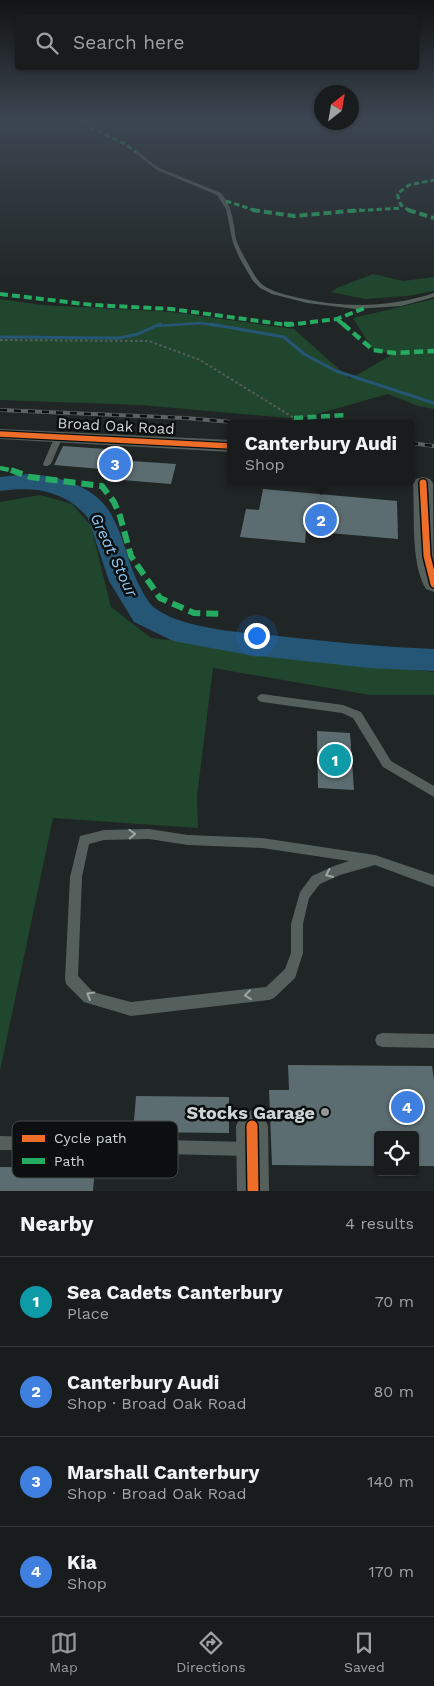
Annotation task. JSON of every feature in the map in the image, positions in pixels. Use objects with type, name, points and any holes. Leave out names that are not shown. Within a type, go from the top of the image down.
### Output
[{"type":"street","name":"Broad Oak Road","points":[[0,434],[227,446]]},
{"type":"street","points":[[423,481],[427,556],[434,584]]},
{"type":"street","points":[[252,1138],[253,1191]]},
{"type":"lane","points":[[176,176],[219,194],[226,200],[233,222],[234,241],[256,282],[267,290],[346,307],[389,306],[434,296]]},
{"type":"lane","points":[[47,464],[59,436]]},
{"type":"lane","points":[[262,698],[343,709],[357,715],[387,764],[434,792]]},
{"type":"lane","points":[[375,860],[338,870],[316,880],[304,896],[297,924],[297,953],[290,973],[269,993],[131,1009],[89,997],[71,979],[76,877],[84,840],[104,835],[149,834],[188,840],[262,843],[375,860],[434,881]]},
{"type":"lane","points":[[382,1040],[434,1041]]},
{"type":"lane","points":[[178,1139],[252,1138]]},
{"type":"lane","points":[[2,1143],[12,1143]]},
{"type":"path","points":[[0,340],[149,341],[200,360],[294,418],[294,420]]},
{"type":"green space","points":[[373,274],[403,281],[434,277],[434,291],[407,296],[365,299],[331,292]]},
{"type":"green space","points":[[0,299],[42,305],[172,312],[294,329],[350,379],[393,354],[373,350],[353,318],[434,299],[434,409],[418,406],[388,394],[299,419],[141,405],[0,400]]},
{"type":"green space","points":[[40,495],[72,504],[91,526],[111,607],[151,638],[434,672],[434,695],[370,695],[213,668],[197,796],[198,828],[53,818],[0,1071],[0,502]]},
{"type":"building","points":[[63,446],[120,450],[113,470],[54,465]]},
{"type":"building","points":[[117,460],[176,464],[171,484],[110,479]]},
{"type":"building","points":[[263,489],[397,501],[398,539],[306,531],[305,543],[240,537],[246,509],[259,510]]},
{"type":"building","points":[[317,731],[350,733],[354,790],[318,788]]},
{"type":"building","name":"Stocks Garage","points":[[288,1065],[432,1066],[434,1080],[434,1166],[419,1166],[419,1131],[374,1131],[374,1166],[272,1165],[269,1090],[289,1090]]},
{"type":"building","points":[[136,1096],[229,1097],[229,1133],[178,1132],[178,1121],[134,1121]]},
{"type":"building","points":[[0,1167],[12,1167],[12,1178],[94,1178],[93,1191],[0,1191]]},
{"type":"waterway","points":[[157,326],[201,323],[217,326]]},
{"type":"waterway","points":[[0,337],[119,338],[138,334],[160,324]]},
{"type":"waterway","points":[[210,324],[284,337],[304,354],[336,371],[434,403]]},
{"type":"waterway","name":"Great Stour","points":[[0,484],[28,481],[42,482],[68,490],[80,496],[91,505],[100,516],[123,581],[144,615],[183,634],[249,644],[369,657],[434,660]]},
{"type":"railway","points":[[0,410],[227,422]]},
{"type":"railway","points":[[415,444],[434,446]]},
{"type":"marked path","points":[[434,180],[409,185],[397,194],[401,205],[405,209],[434,218]]},
{"type":"marked path","points":[[226,201],[259,211],[294,216],[381,208],[402,208]]},
{"type":"marked path","points":[[0,294],[93,305],[171,309],[288,325],[337,319],[367,307]]},
{"type":"marked path","points":[[337,319],[373,350],[394,353],[434,351]]},
{"type":"marked path","points":[[294,418],[346,415]]},
{"type":"marked path","points":[[0,468],[30,477],[102,486],[114,502],[120,516],[131,556],[160,598],[194,613],[222,614]]},
{"type":"cycle path","points":[[0,434],[227,446]]},
{"type":"cycle path","points":[[423,483],[427,556],[434,584]]},
{"type":"cycle path","points":[[252,1126],[253,1191]]},
{"type":"place","name":"Marshall Canterbury","points":[[115,464]]},
{"type":"place","name":"Canterbury Audi","points":[[321,520]]},
{"type":"place","name":"Sea Cadets Canterbury","points":[[335,760]]},
{"type":"place","name":"Kia","points":[[407,1107]]},
{"type":"place","name":"Stocks Garage","points":[[325,1112]]}]
